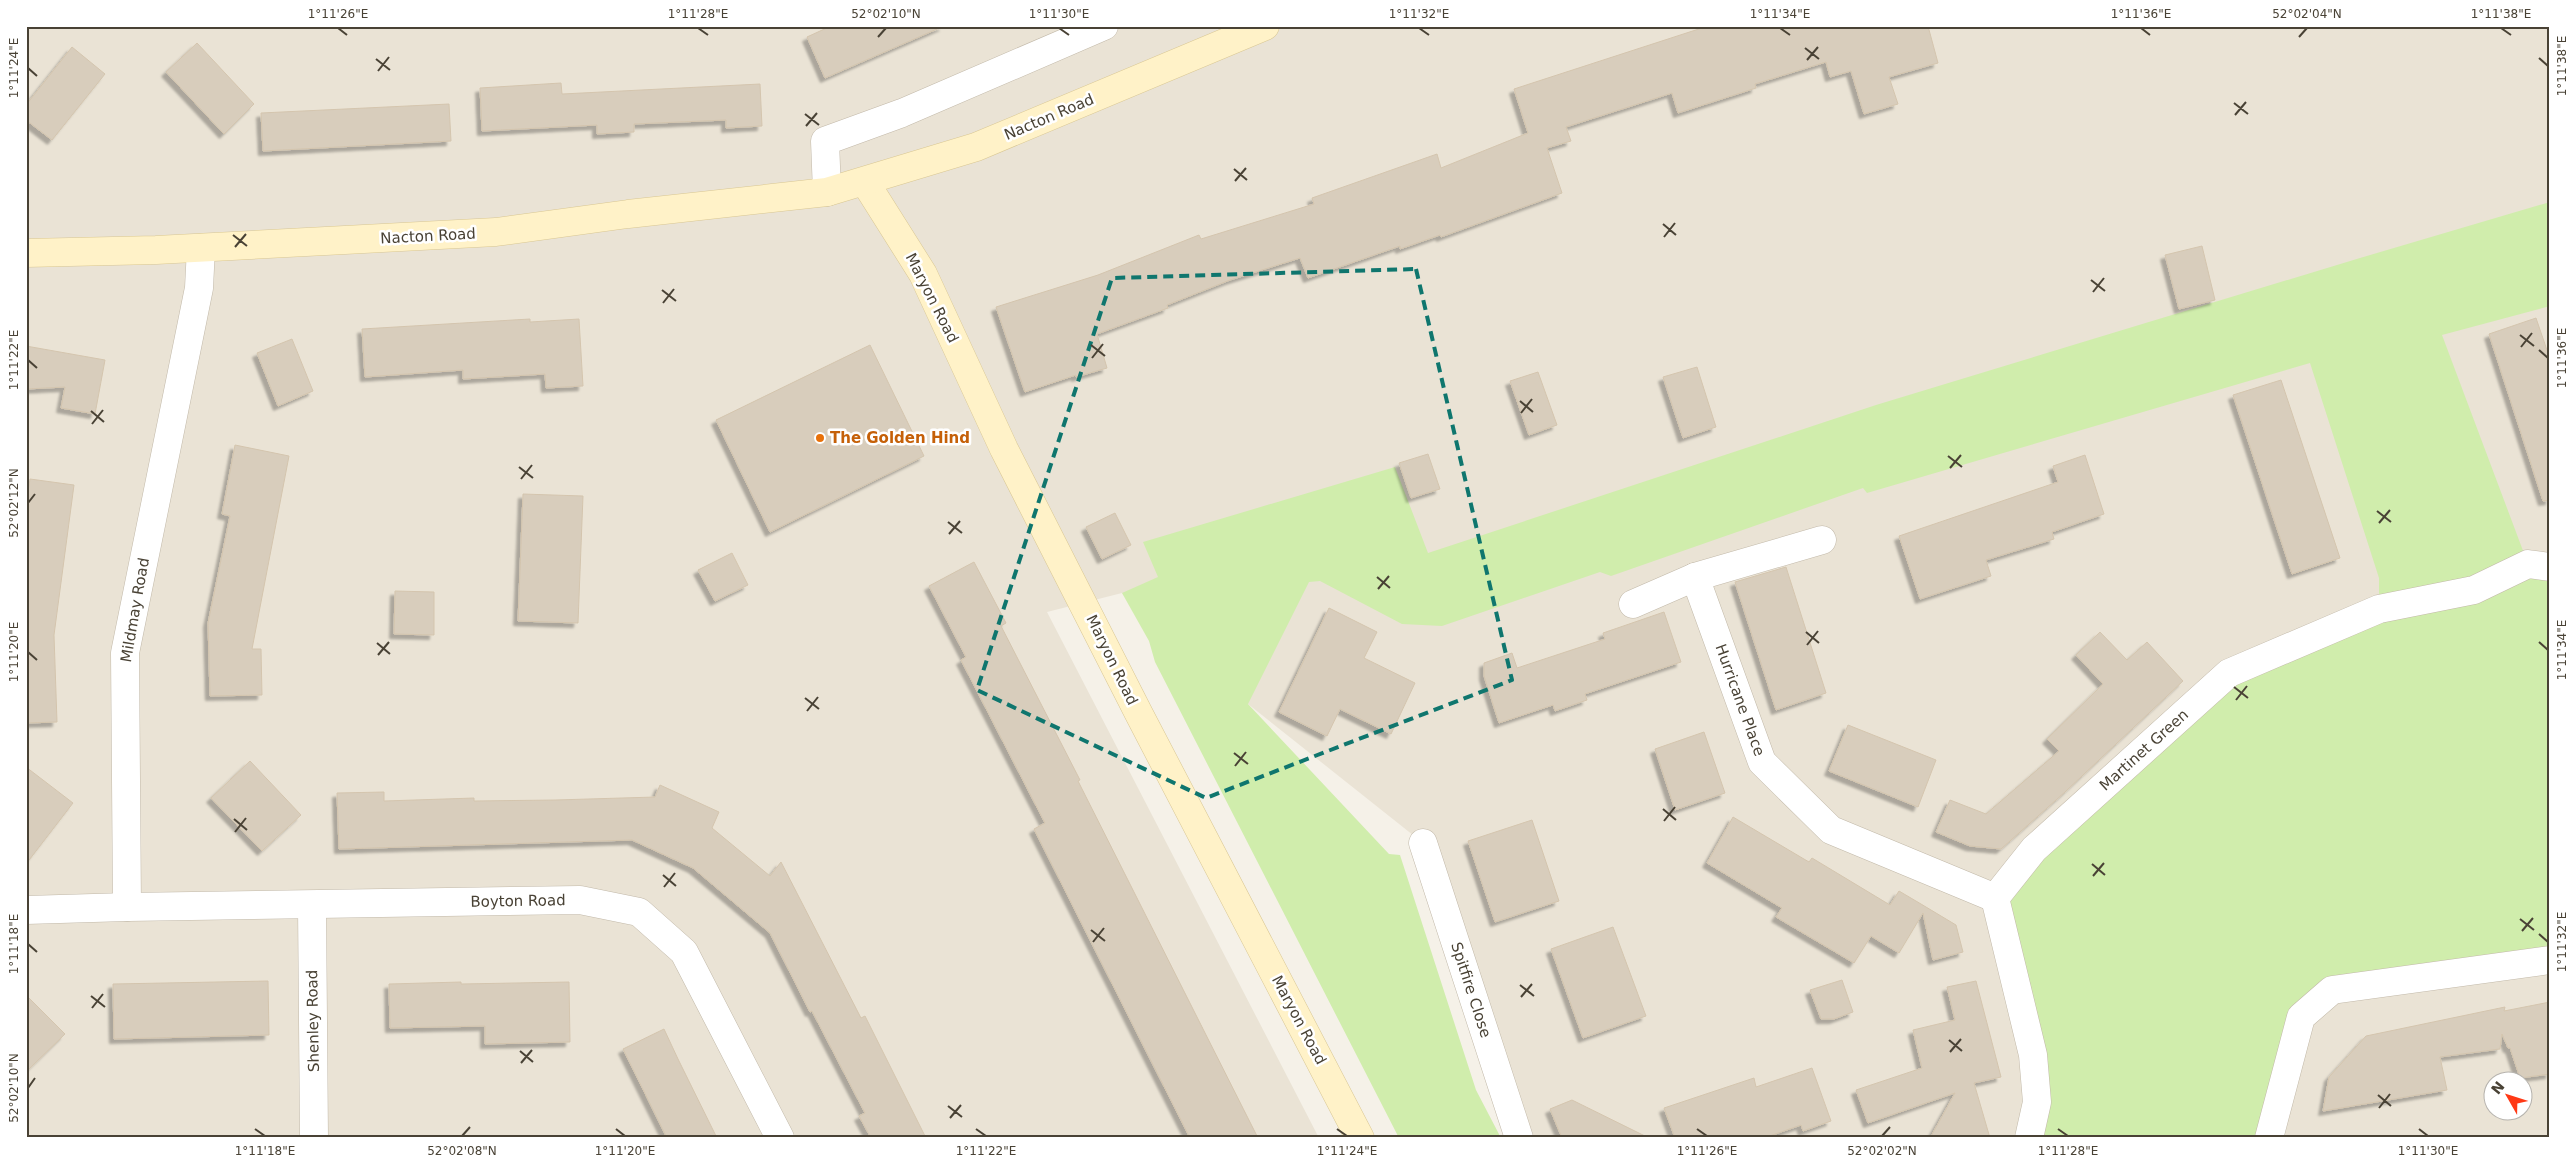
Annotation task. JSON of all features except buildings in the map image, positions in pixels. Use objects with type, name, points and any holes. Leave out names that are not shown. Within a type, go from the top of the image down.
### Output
[{"type":"street","points":[[827,192],[825,141],[902,113],[1104,26]]},
{"type":"street","name":"Nacton Road","points":[[26,253],[201,248],[496,232],[628,214],[827,192],[976,147],[1265,26]]},
{"type":"street","name":"Maryon Road","points":[[865,182],[923,274],[1004,449],[1139,714],[1360,1138]]},
{"type":"street","name":"Mildmay Road","points":[[127,907],[125,653],[199,288],[201,248]]},
{"type":"street","points":[[1633,604],[1695,578],[1822,540]]},
{"type":"street","name":"Martinet Green","points":[[1995,898],[2034,849],[2229,673],[2379,609],[2474,590],[2528,564],[2550,566]]},
{"type":"street","name":"Hurricane Place","points":[[1695,578],[1762,762],[1831,830],[1995,898]]},
{"type":"street","name":"Spitfire Close","points":[[1423,843],[1519,1138]]},
{"type":"street","points":[[1995,898],[2033,1054],[2037,1102],[2029,1138]]},
{"type":"street","name":"Boyton Road","points":[[127,907],[580,900],[639,912],[684,952],[780,1138]]},
{"type":"street","name":"Shenley Road","points":[[312,905],[314,1138]]},
{"type":"street","points":[[26,910],[127,907]]},
{"type":"street","points":[[2269,1138],[2301,1017],[2332,990],[2550,960]]},
{"type":"highlighted area","points":[[1416,269],[1512,680],[1206,798],[977,690],[1112,278]]},
{"type":"shaded area","points":[[26,26],[2550,26],[2550,1138],[1519,1138],[1423,843],[1248,704],[1122,593],[1047,612],[1319,1138],[26,1138]]},
{"type":"green space","points":[[2550,202],[2550,306],[2442,335],[2528,564],[2550,567],[2550,960],[2332,990],[2301,1017],[2269,1138],[2029,1138],[2037,1102],[1995,898],[2229,673],[2379,609],[2379,578],[2310,363],[1867,493],[1863,488],[1611,576],[1600,572],[1442,626],[1402,624],[1320,581],[1309,582],[1248,704],[1389,854],[1400,855],[1476,1090],[1501,1138],[1399,1138],[1155,662],[1149,641],[1122,593],[1158,577],[1143,542],[1395,467],[1428,553],[1876,405]]},
{"type":"place","name":"The Golden Hind","points":[[820,438]]}]
